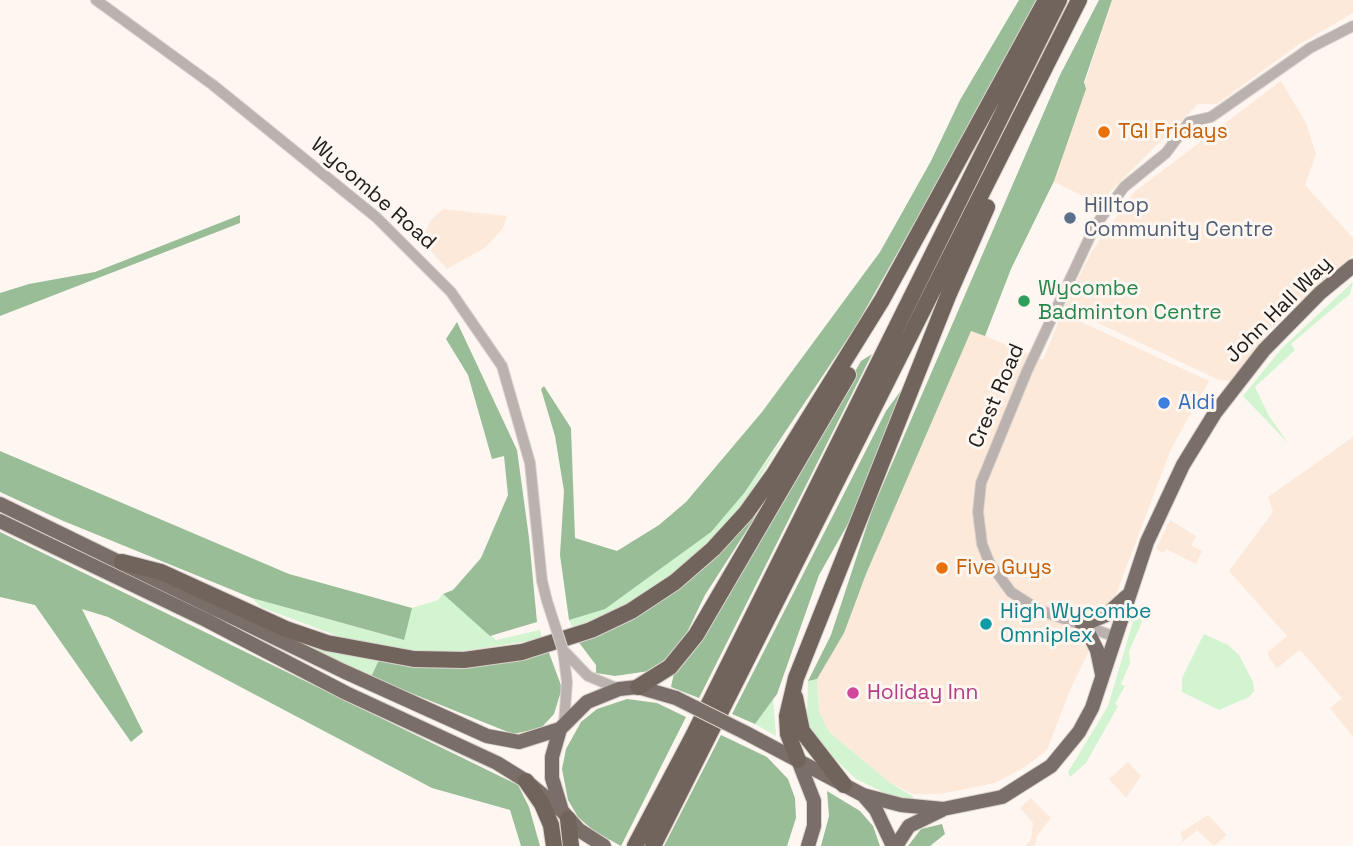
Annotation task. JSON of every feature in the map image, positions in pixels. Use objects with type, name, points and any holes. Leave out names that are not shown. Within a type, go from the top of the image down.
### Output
[{"type":"highway","points":[[121,562],[161,572],[286,629],[327,643],[414,659],[464,660],[522,652],[592,630],[631,611],[675,582],[713,549],[746,513],[774,474],[882,299],[1046,0]]},
{"type":"highway","points":[[635,846],[692,738],[1059,0]]},
{"type":"highway","points":[[653,846],[1079,0]]},
{"type":"highway","points":[[0,504],[343,671],[487,736],[519,742],[562,727],[598,695],[638,687],[670,667],[696,635],[890,303],[1017,70],[1051,17]]},
{"type":"highway","points":[[808,846],[814,826],[814,801],[788,731],[787,716],[793,688],[948,296],[1045,67]]},
{"type":"highway","name":"John Hall Way","points":[[895,846],[909,827],[943,809],[1002,797],[1051,765],[1079,732],[1103,679],[1128,596],[1160,510],[1183,465],[1209,421],[1264,350],[1320,293],[1353,266]]},
{"type":"highway","points":[[0,521],[206,620],[346,693],[497,763],[526,780],[603,845]]},
{"type":"highway","points":[[1103,679],[1097,650],[1083,626],[1112,611],[1128,596]]},
{"type":"highway","name":"John Hall Way","points":[[638,687],[676,698],[863,795],[901,805],[943,809]]},
{"type":"highway","points":[[793,688],[803,730],[844,785]]},
{"type":"highway","points":[[562,727],[552,757],[552,778],[565,815],[570,846]]},
{"type":"highway","points":[[526,780],[542,804],[551,825],[554,846]]},
{"type":"highway","points":[[863,795],[876,810],[895,846]]},
{"type":"street","name":"Wycombe Road","points":[[96,0],[213,85],[376,217],[451,292],[502,366],[530,463],[542,581],[563,650],[567,682],[562,727]]},
{"type":"street","name":"Crest Road","points":[[1116,637],[1023,602],[1003,582],[989,562],[982,544],[978,512],[981,483],[1027,371],[1095,226],[1124,187],[1175,143],[1189,122],[1211,117],[1310,48],[1353,26]]},
{"type":"street","name":"Wycombe Road","points":[[563,650],[588,676],[619,689]]},
{"type":"shaded area","points":[[1112,0],[1353,0],[1353,13],[1298,45],[1217,104],[1198,104],[1098,204],[1053,181]]},
{"type":"shaded area","points":[[1281,81],[1306,123],[1316,154],[1305,185],[1353,238],[1353,255],[1272,328],[1230,381],[1219,380],[1064,307],[1092,251],[1134,192]]},
{"type":"shaded area","points":[[443,209],[507,216],[503,228],[486,247],[447,269],[421,240],[431,220]]},
{"type":"shaded area","points":[[1062,313],[1209,381],[1171,449],[1115,597],[1070,690],[1047,750],[1025,767],[995,783],[941,794],[913,794],[889,782],[829,732],[819,712],[817,679],[844,633],[866,574],[971,330],[1043,360]]},
{"type":"shaded area","points":[[1353,437],[1353,737],[1330,708],[1342,698],[1300,650],[1277,668],[1269,658],[1268,652],[1287,636],[1229,571],[1273,512],[1268,497]]},
{"type":"shaded area","points":[[1170,520],[1196,536],[1191,545],[1202,551],[1196,564],[1166,549],[1164,553],[1156,549]]},
{"type":"shaded area","points":[[1128,762],[1141,776],[1126,798],[1109,779]]},
{"type":"shaded area","points":[[1031,798],[1051,818],[1037,836],[1035,846],[1025,846],[1031,840],[1033,823],[1020,808]]},
{"type":"shaded area","points":[[1208,815],[1227,835],[1214,846],[1197,830],[1179,845],[1183,838],[1180,833]]},
{"type":"green space","points":[[1019,0],[1036,0],[942,174],[856,326],[745,492],[711,532],[605,609],[569,620],[560,555],[564,491],[555,436],[541,389],[544,386],[571,428],[575,538],[617,551],[659,525],[686,502],[762,412],[880,252],[931,161],[960,100]]},
{"type":"green space","points":[[1099,0],[1112,0],[1084,82],[1086,89],[1054,181],[1011,269],[985,336],[971,331],[866,574],[844,633],[817,679],[808,681],[831,635],[872,510],[1060,75]]},
{"type":"green space","points":[[240,215],[240,223],[0,316],[0,293],[29,284],[95,272]]},
{"type":"green space","points":[[1353,282],[1350,294],[1291,344],[1295,350],[1255,387],[1269,416],[1288,443],[1243,396],[1282,348]]},
{"type":"green space","points":[[457,322],[517,450],[529,538],[537,622],[490,636],[443,594],[453,590],[481,558],[508,495],[504,456],[492,459],[468,375],[446,339]]},
{"type":"green space","points":[[872,354],[699,698],[671,687],[674,673],[790,486],[861,361]]},
{"type":"green space","points":[[911,377],[854,513],[819,575],[777,694],[755,724],[732,714],[886,411]]},
{"type":"green space","points":[[786,434],[745,502],[682,568],[629,604],[573,628],[569,620],[605,608],[745,492]]},
{"type":"green space","points":[[0,451],[289,574],[412,608],[404,640],[252,598],[61,520],[0,492]]},
{"type":"green space","points":[[781,477],[705,595],[677,653],[656,670],[615,676],[596,673],[596,665],[577,640],[657,601]]},
{"type":"green space","points":[[0,532],[518,785],[529,807],[540,846],[521,846],[510,810],[432,788],[108,617],[82,609],[143,732],[131,742],[35,605],[0,597]]},
{"type":"green space","points":[[443,594],[496,640],[540,630],[542,639],[443,654],[398,649],[351,641],[261,607],[252,598],[403,640],[412,608],[438,600]]},
{"type":"green space","points":[[1137,608],[1142,622],[1129,651],[1130,663],[1121,684],[1125,686],[1115,704],[1118,706],[1086,763],[1070,777],[1068,772],[1108,706]]},
{"type":"green space","points":[[264,627],[379,660],[371,677]]},
{"type":"green space","points":[[1204,634],[1228,645],[1239,655],[1253,682],[1254,691],[1249,697],[1219,710],[1182,692],[1182,678]]},
{"type":"green space","points":[[548,650],[562,688],[554,714],[541,728],[513,734],[371,677],[379,660]]},
{"type":"green space","points":[[817,679],[819,712],[829,732],[889,782],[914,797],[907,801],[898,799],[856,779],[813,738],[807,716],[808,681]]},
{"type":"green space","points":[[627,699],[657,703],[686,717],[621,846],[594,831],[578,817],[568,800],[562,769],[566,749],[581,722],[597,709]]},
{"type":"green space","points":[[773,699],[774,709],[776,736],[755,724]]},
{"type":"green space","points":[[721,735],[767,757],[788,779],[795,798],[796,818],[787,846],[664,846]]},
{"type":"green space","points":[[827,791],[860,811],[873,826],[880,846],[821,846],[829,816]]},
{"type":"green space","points":[[942,824],[945,834],[930,846],[908,846],[921,829]]},
{"type":"place","name":"TGI Fridays","points":[[1104,132]]},
{"type":"place","name":"Hilltop Community Centre","points":[[1070,218]]},
{"type":"place","name":"Wycombe Badminton Centre","points":[[1024,301]]},
{"type":"place","name":"Aldi","points":[[1164,403]]},
{"type":"place","name":"Five Guys","points":[[942,568]]},
{"type":"place","name":"High Wycombe Omniplex","points":[[986,624]]},
{"type":"place","name":"Holiday Inn","points":[[853,693]]}]
